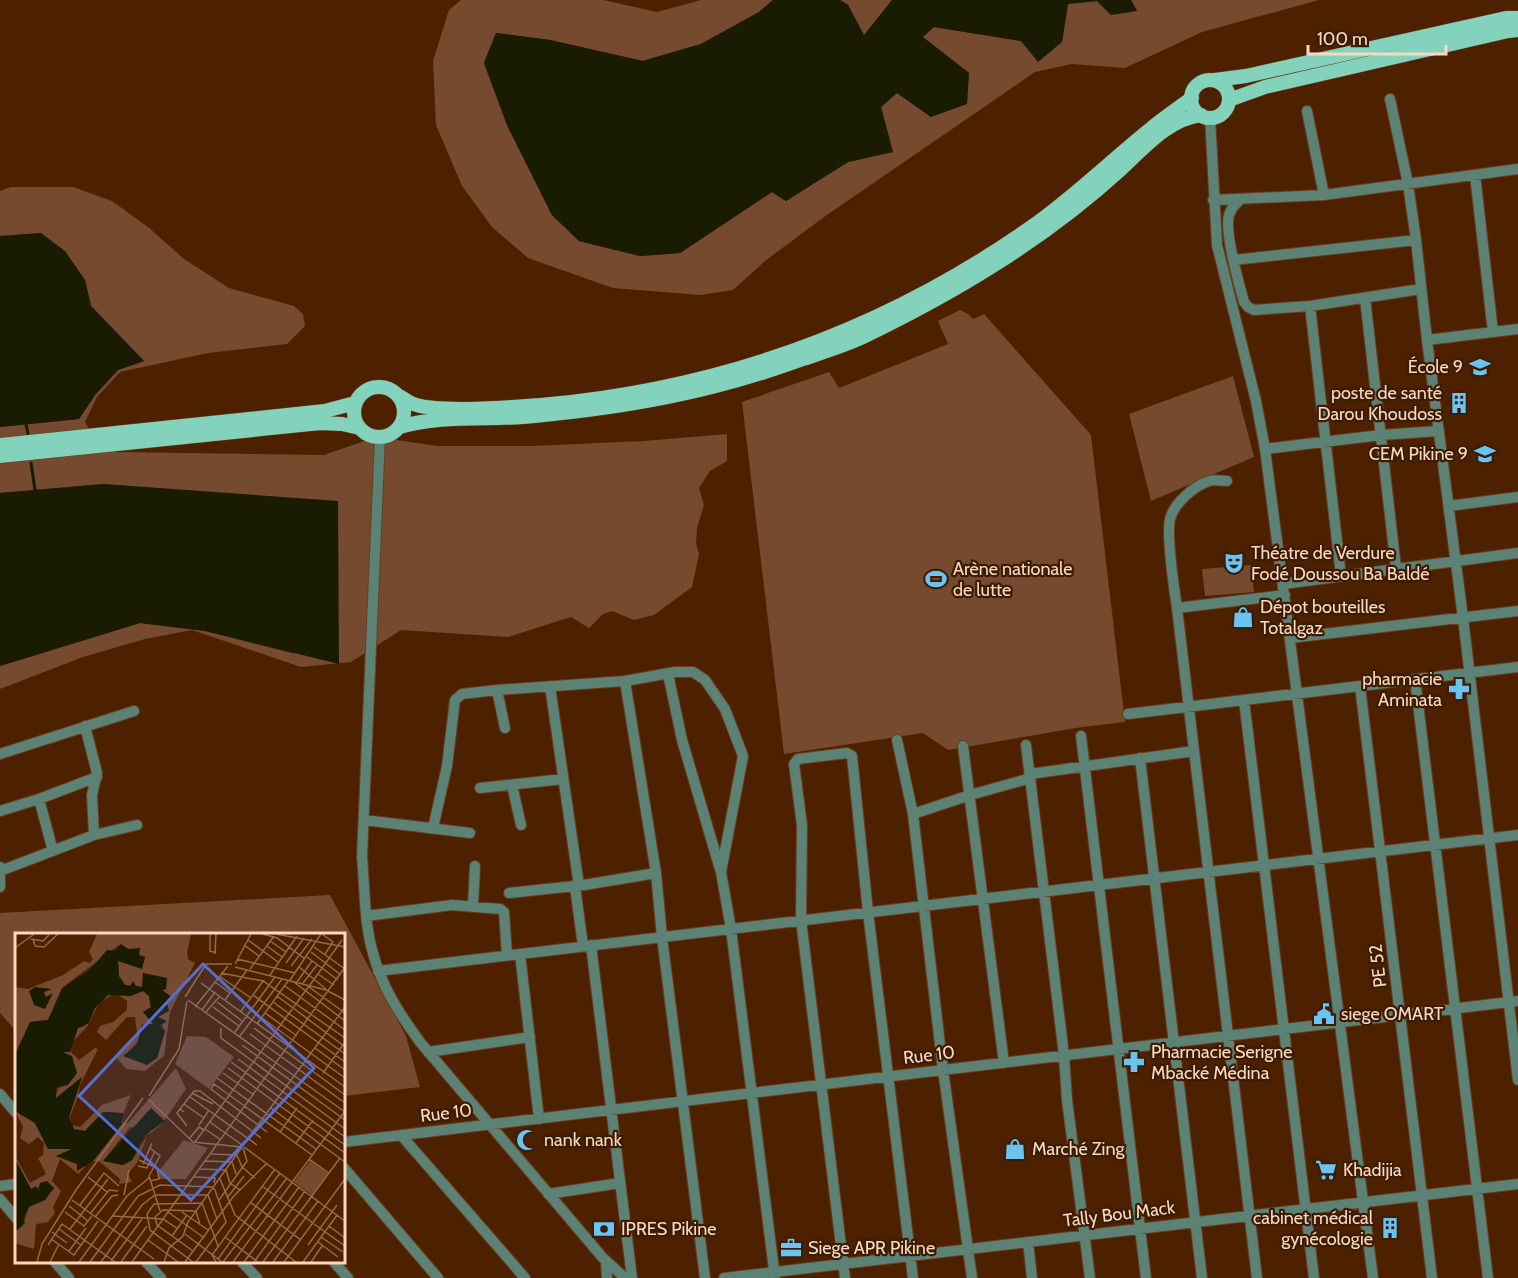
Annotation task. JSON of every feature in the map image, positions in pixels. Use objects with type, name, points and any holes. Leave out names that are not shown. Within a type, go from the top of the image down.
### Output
[{"type":"main road","points":[[399,396],[404,411],[399,427],[394,432],[380,437],[372,436],[360,428],[355,421],[355,403],[363,392],[375,387],[388,388],[411,404],[446,408],[528,406],[577,402],[680,384],[761,363],[853,328],[931,290],[987,258],[1049,214],[1191,98],[1195,87],[1204,81],[1246,76],[1506,18],[1518,18]]},
{"type":"main road","points":[[1229,100],[1265,87],[1518,30]]},
{"type":"main road","points":[[399,427],[422,420],[531,417],[660,400],[764,374],[859,339],[937,300],[994,266],[1083,201],[1162,133],[1183,120],[1223,113],[1229,95],[1224,86],[1215,80]]},
{"type":"main road","points":[[1191,98],[1194,108],[1205,116]]},
{"type":"main road","points":[[0,445],[325,411],[355,403]]},
{"type":"main road","points":[[0,456],[320,423],[360,428]]},
{"type":"street","points":[[1390,99],[1408,184],[1416,240],[1489,838],[1514,1001],[1518,1080]]},
{"type":"street","points":[[1307,111],[1324,195]]},
{"type":"street","points":[[1205,116],[1220,262],[1256,400],[1265,449],[1373,1278]]},
{"type":"street","points":[[1213,200],[1324,195],[1518,169]]},
{"type":"street","points":[[1475,175],[1493,332]]},
{"type":"street","points":[[1240,200],[1230,213],[1228,221],[1234,260],[1244,302],[1248,308],[1254,310],[1310,306],[1421,290]]},
{"type":"street","points":[[1234,260],[1416,240]]},
{"type":"street","points":[[1365,298],[1396,568]]},
{"type":"street","points":[[1310,306],[1341,576]]},
{"type":"street","points":[[1427,340],[1518,329]]},
{"type":"street","points":[[1265,449],[1381,435],[1438,431]]},
{"type":"street","points":[[380,437],[362,857],[366,916],[378,971],[397,1009],[428,1052],[618,1278]]},
{"type":"street","points":[[1227,481],[1210,480],[1195,489],[1176,507],[1170,519],[1188,706],[1257,1278]]},
{"type":"street","points":[[1449,506],[1518,497]]},
{"type":"street","points":[[1177,608],[1284,590],[1341,576],[1518,554]]},
{"type":"street","points":[[1290,638],[1518,611]]},
{"type":"street","points":[[1128,714],[1518,667]]},
{"type":"street","points":[[433,828],[447,766],[455,700],[462,694],[625,681],[675,672],[693,672],[705,680],[725,708],[743,756],[721,872]]},
{"type":"street","points":[[668,674],[682,740],[721,872],[731,929],[774,1275]]},
{"type":"street","points":[[1415,679],[1488,1278]]},
{"type":"street","points":[[625,681],[656,873],[705,1278]]},
{"type":"street","points":[[550,686],[577,886],[612,1110],[633,1278]]},
{"type":"street","name":"PE 52","points":[[1360,686],[1432,1278]]},
{"type":"street","points":[[497,690],[506,728]]},
{"type":"street","points":[[1244,700],[1314,1278]]},
{"type":"street","points":[[0,754],[134,711]]},
{"type":"street","points":[[85,726],[97,777],[92,795],[94,835]]},
{"type":"street","points":[[1081,736],[1146,1278]]},
{"type":"street","points":[[897,740],[913,814],[943,1070],[972,1278]]},
{"type":"street","points":[[1026,745],[1090,1278]]},
{"type":"street","points":[[963,746],[1004,1063]]},
{"type":"street","points":[[913,814],[1031,776],[1084,766],[1194,751]]},
{"type":"street","points":[[845,1278],[801,920],[802,825],[794,764],[798,759],[847,753],[852,756],[868,912],[913,1278]]},
{"type":"street","points":[[1140,758],[1202,1278]]},
{"type":"street","points":[[0,811],[97,777]]},
{"type":"street","points":[[480,788],[563,779]]},
{"type":"street","points":[[512,784],[521,825]]},
{"type":"street","points":[[39,799],[53,851]]},
{"type":"street","points":[[364,820],[470,833]]},
{"type":"street","points":[[0,887],[0,870],[94,835],[137,825]]},
{"type":"street","points":[[378,971],[1518,835]]},
{"type":"street","points":[[473,906],[475,866]]},
{"type":"street","points":[[509,893],[577,886],[656,873]]},
{"type":"street","points":[[366,916],[452,905],[502,910],[507,956]]},
{"type":"street","points":[[520,954],[539,1119]]},
{"type":"street","name":"Rue 10","points":[[345,1142],[1514,1001]]},
{"type":"street","points":[[428,1052],[530,1036]]},
{"type":"street","points":[[0,1094],[15,1112]]},
{"type":"street","points":[[401,1135],[525,1278]]},
{"type":"street","points":[[345,1169],[438,1278]]},
{"type":"street","points":[[548,1194],[620,1183]]},
{"type":"street","points":[[0,1186],[15,1184]]},
{"type":"street","name":"Tally Bou Mack","points":[[724,1278],[774,1275],[843,1264],[1518,1184]]},
{"type":"street","points":[[0,1199],[15,1217]]},
{"type":"street","points":[[1028,1242],[1032,1278]]},
{"type":"street","points":[[56,1263],[69,1278]]},
{"type":"street","points":[[147,1263],[161,1278]]},
{"type":"street","points":[[243,1263],[257,1278]]},
{"type":"street","points":[[335,1263],[348,1278]]},
{"type":"street","points":[[607,1278],[608,1264]]},
{"type":"street","points":[[608,1264],[625,1278]]},
{"type":"shaded area","points":[[461,0],[603,0],[657,12],[701,0],[773,0],[759,12],[701,44],[642,61],[550,40],[496,33],[484,63],[507,125],[552,215],[579,241],[640,256],[680,253],[772,192],[786,201],[848,162],[892,152],[881,107],[897,93],[931,117],[969,73],[922,37],[934,27],[1021,41],[1062,42],[1068,3],[1097,1],[1137,11],[1131,0],[1319,0],[1202,32],[1125,68],[1072,64],[1035,72],[824,217],[765,261],[733,290],[700,295],[613,288],[528,258],[492,227],[462,186],[436,125],[433,61],[449,10]]},
{"type":"shaded area","points":[[773,0],[840,0],[848,5],[864,35],[892,0],[1131,0],[1137,11],[1111,15],[1097,1],[1068,4],[1062,42],[1038,62],[1021,41],[934,27],[923,37],[969,73],[967,104],[931,117],[897,93],[881,107],[893,152],[848,162],[786,201],[772,192],[680,253],[640,256],[579,241],[552,215],[507,125],[484,63],[496,33],[550,40],[643,61],[701,44],[759,12]]},
{"type":"shaded area","points":[[840,0],[892,0],[864,36],[848,5]]},
{"type":"shaded area","points":[[11,187],[73,187],[112,201],[148,227],[184,259],[229,288],[294,306],[303,314],[305,326],[287,344],[208,353],[120,372],[97,397],[85,422],[94,437],[115,452],[324,455],[376,437],[437,446],[532,446],[644,441],[727,434],[727,461],[710,471],[699,488],[704,505],[697,528],[696,543],[699,554],[692,587],[654,615],[634,620],[612,611],[603,614],[589,628],[571,617],[508,637],[401,630],[351,662],[301,667],[192,630],[145,639],[83,657],[0,689],[0,666],[140,623],[205,631],[295,654],[104,484],[0,493],[0,427],[79,419],[95,395],[118,370],[144,361],[91,306],[85,280],[41,233],[0,236],[0,191]]},
{"type":"shaded area","points":[[41,233],[65,251],[85,280],[91,306],[144,361],[118,370],[95,395],[79,419],[0,427],[0,236]]},
{"type":"shaded area","name":"Arène nationale de lutte","points":[[960,310],[973,319],[984,314],[1091,435],[1125,722],[948,750],[923,733],[784,754],[742,402],[829,372],[839,388],[948,344],[938,321]]},
{"type":"shaded area","points":[[1233,376],[1254,457],[1151,501],[1129,414]]},
{"type":"shaded area","points":[[104,484],[338,501],[339,664],[205,631],[140,623],[0,666],[0,493]]},
{"type":"shaded area","points":[[1251,565],[1254,592],[1205,596],[1202,569]]},
{"type":"shaded area","points":[[330,895],[406,1036],[420,1087],[345,1096],[345,933],[15,933],[15,1030],[0,1013],[0,913]]},
{"type":"waterway","points":[[26,424],[28,434]]},
{"type":"waterway","points":[[31,463],[35,490]]},
{"type":"place","name":"École 9","points":[[1480,367]]},
{"type":"place","name":"poste de santé Darou Khoudoss","points":[[1459,403]]},
{"type":"place","name":"CEM Pikine 9","points":[[1485,454]]},
{"type":"place","name":"Théatre de Verdure Fodé Doussou Ba Baldé","points":[[1234,563]]},
{"type":"place","name":"Arène nationale de lutte","points":[[936,579]]},
{"type":"place","name":"Dépot bouteilles Totalgaz","points":[[1243,617]]},
{"type":"place","name":"pharmacie Aminata","points":[[1459,689]]},
{"type":"place","name":"siege OMART","points":[[1324,1014]]},
{"type":"place","name":"Pharmacie Serigne Mbacké Médina","points":[[1134,1062]]},
{"type":"place","name":"nank nank","points":[[527,1140]]},
{"type":"place","name":"Marché Zing","points":[[1015,1149]]},
{"type":"place","name":"Khadijia","points":[[1326,1170]]},
{"type":"place","name":"cabinet médical gynécologie","points":[[1390,1228]]},
{"type":"place","name":"IPRES Pikine","points":[[604,1229]]},
{"type":"place","name":"Siege APR Pikine","points":[[791,1248]]}]
